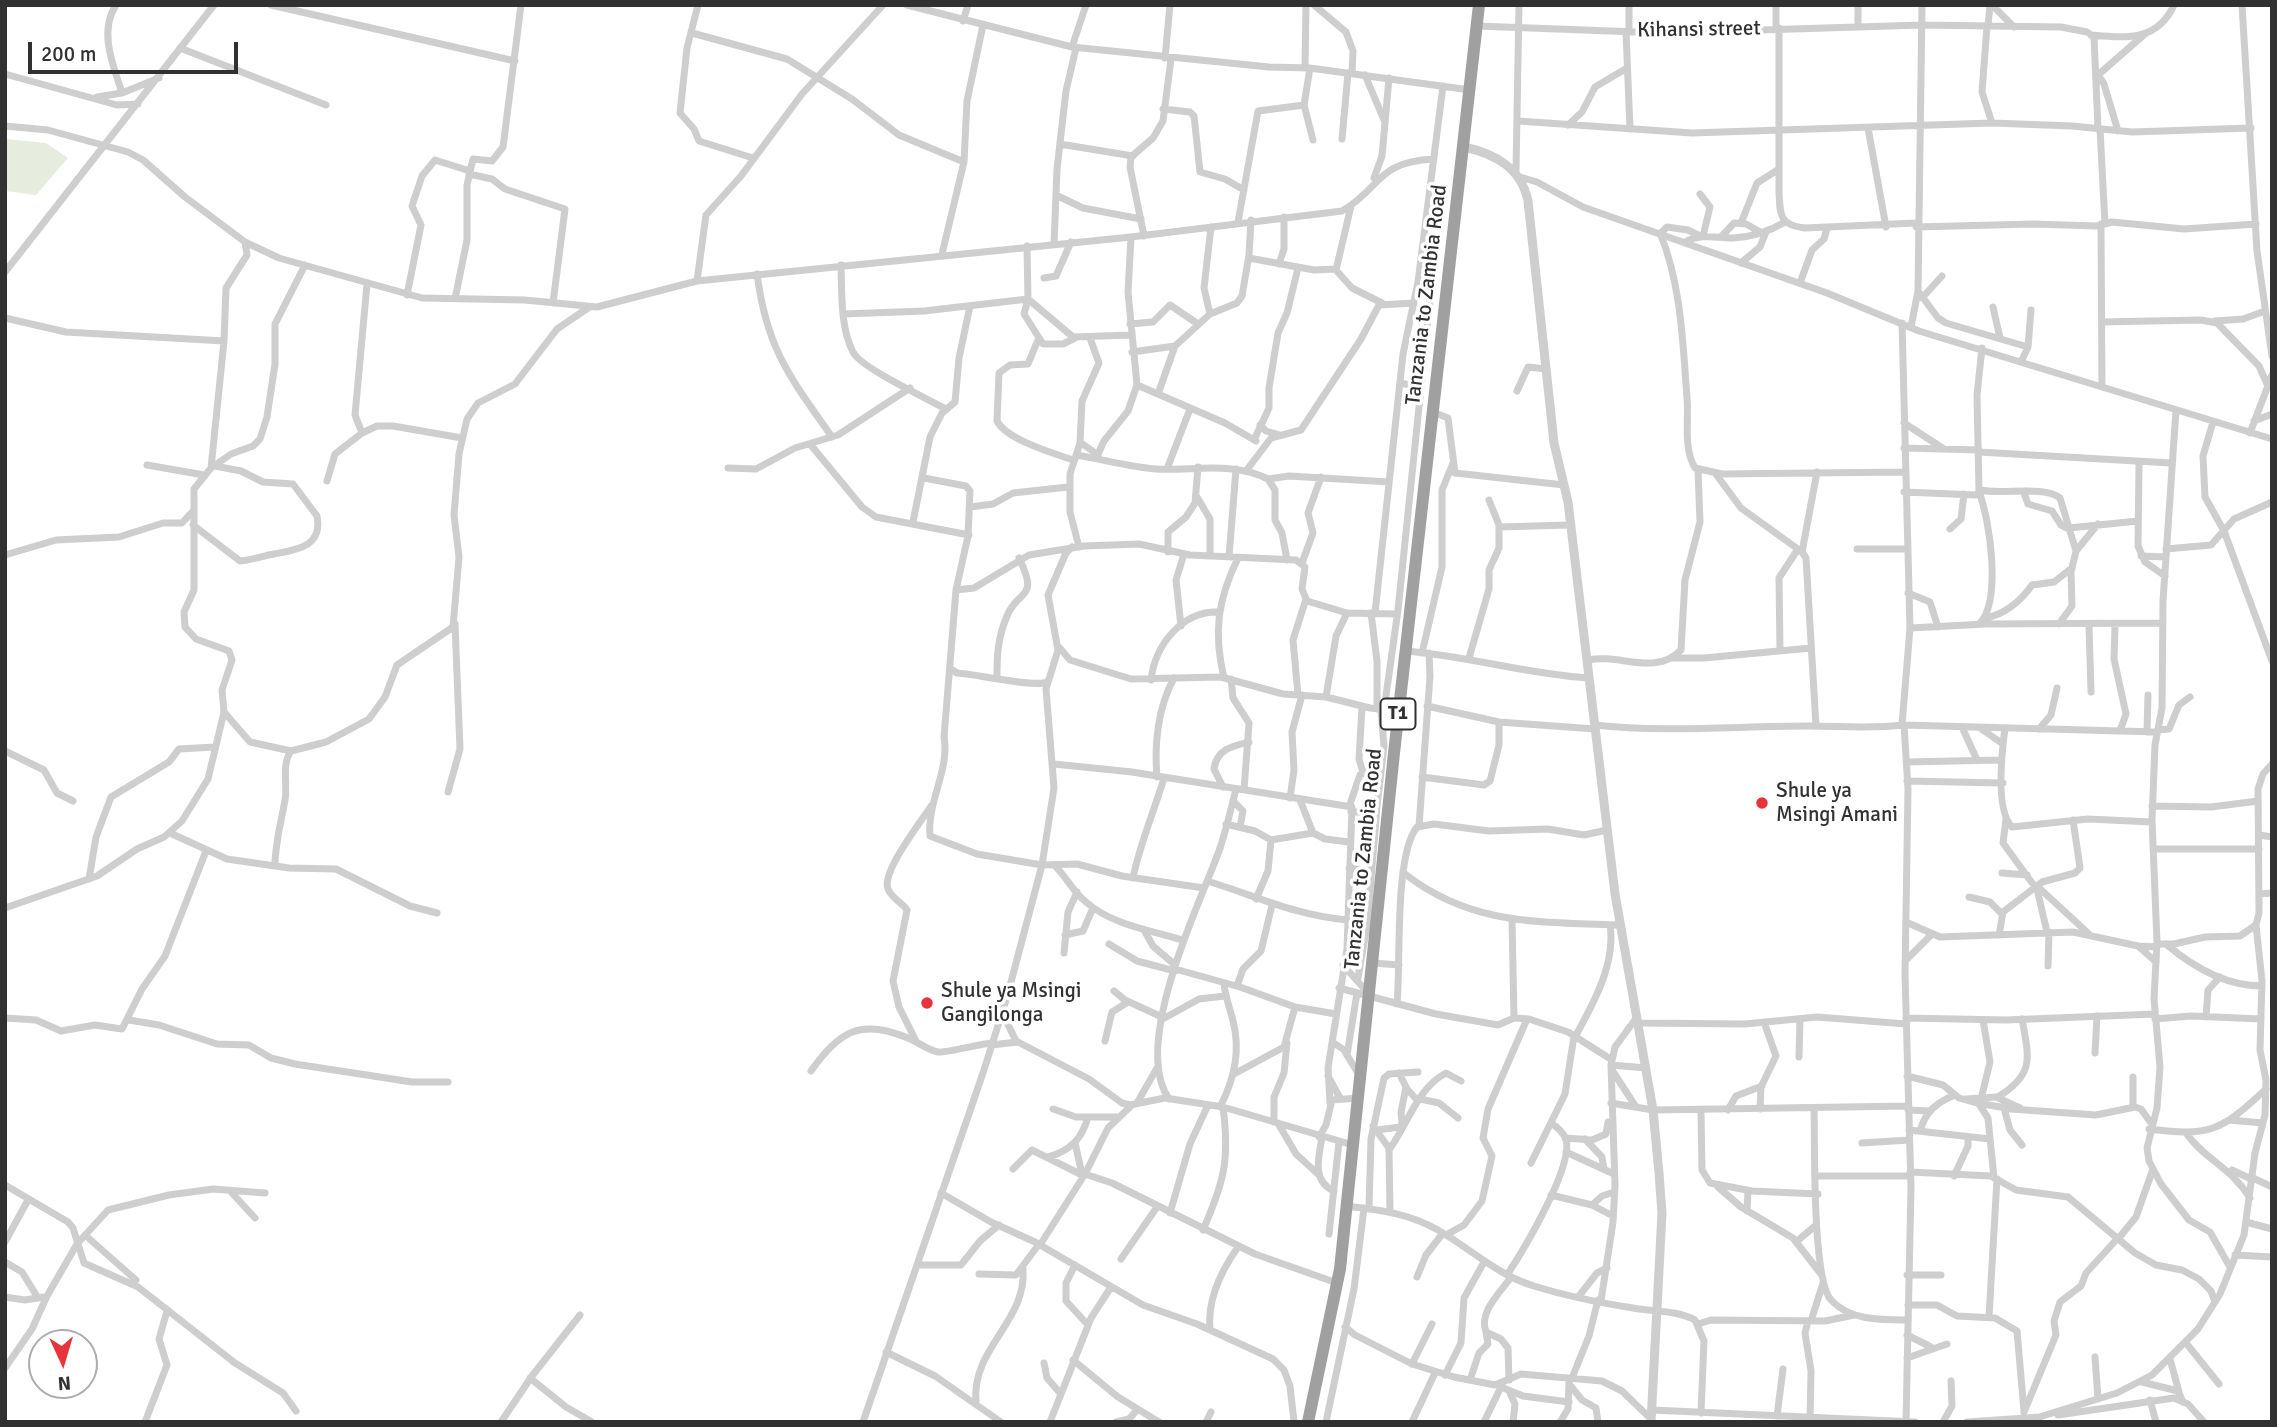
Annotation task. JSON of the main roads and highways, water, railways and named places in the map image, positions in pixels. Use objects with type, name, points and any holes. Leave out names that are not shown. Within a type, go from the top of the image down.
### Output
[{"type":"highway","name":"Tanzania to Zambia Road","points":[[1308,1422],[1337,1283],[1361,1077],[1363,994],[1373,963],[1479,5]]},
{"type":"place","name":"Shule ya Msingi Amani","points":[[1762,803]]},
{"type":"place","name":"Shule ya Msingi Gangilonga","points":[[927,1003]]}]
